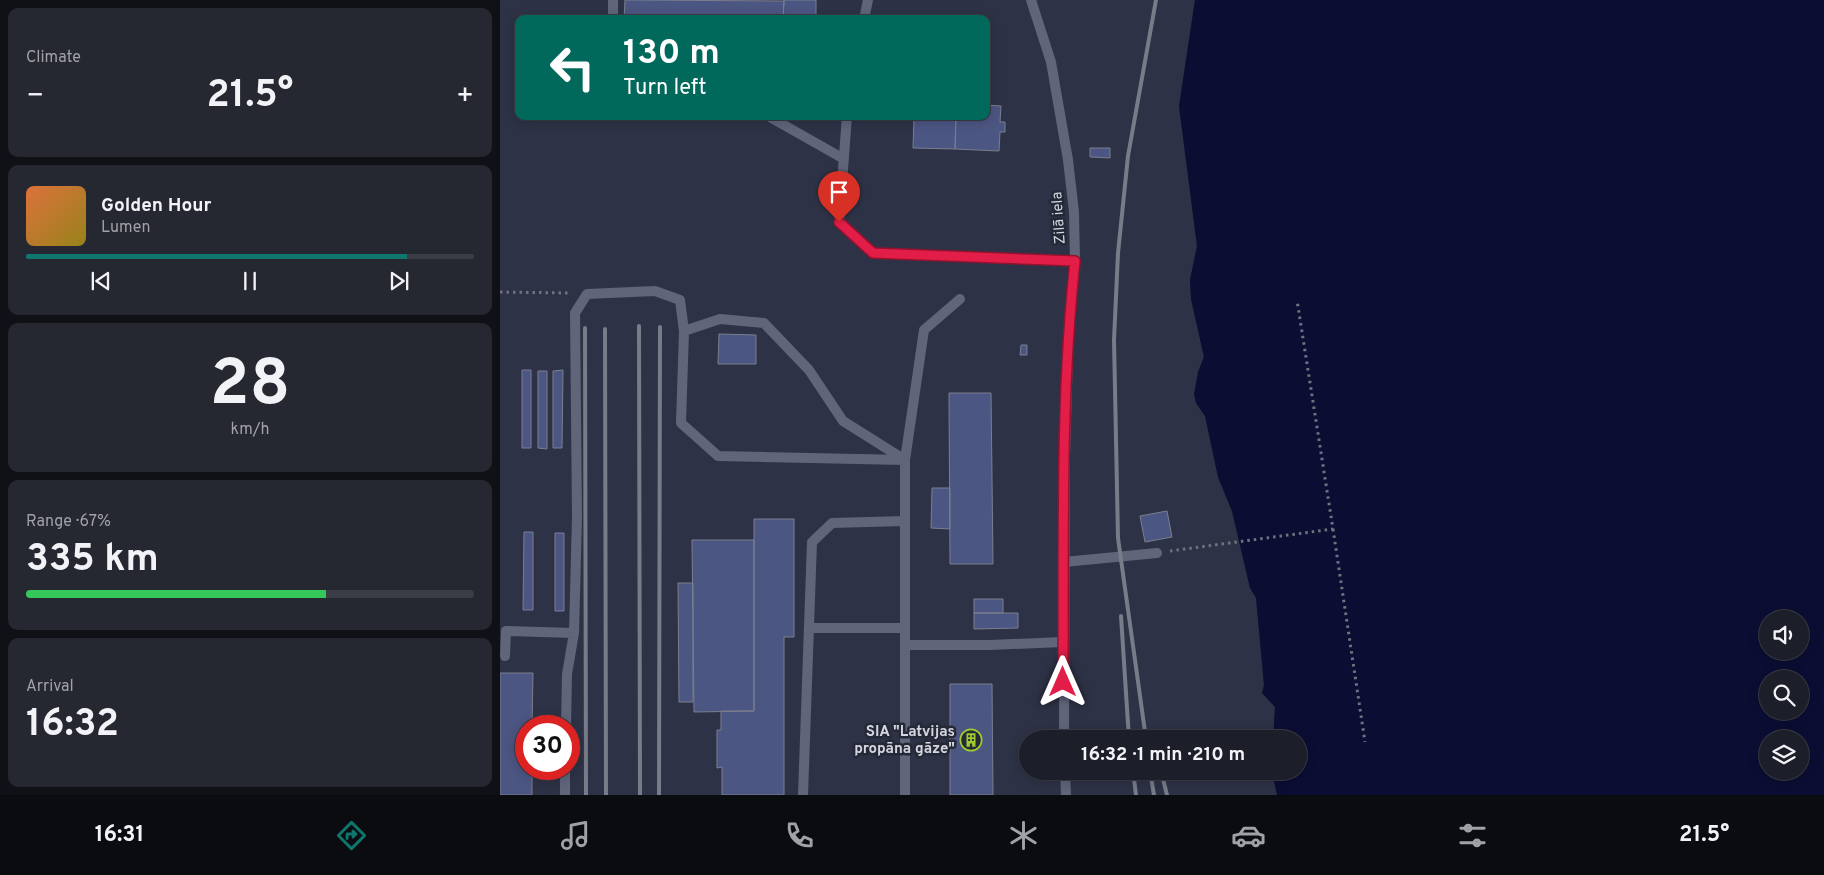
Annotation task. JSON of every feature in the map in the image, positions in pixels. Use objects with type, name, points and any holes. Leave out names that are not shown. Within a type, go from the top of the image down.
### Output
[{"type":"street","points":[[613,0],[613,15]]},
{"type":"street","points":[[865,15],[868,0]]},
{"type":"street","name":"Zilā iela","points":[[1031,0],[1051,62],[1068,160],[1074,212],[1075,261],[1068,330],[1063,642],[1064,730]]},
{"type":"street","points":[[775,120],[844,159]]},
{"type":"street","points":[[847,120],[839,222],[873,253],[1075,261]]},
{"type":"street","points":[[566,715],[567,674],[574,633],[577,516],[575,314],[587,294],[655,291],[680,300],[684,331],[680,423],[718,456],[905,460]]},
{"type":"street","points":[[905,795],[905,460],[924,330],[960,299]]},
{"type":"street","points":[[684,331],[720,319],[764,323],[809,370],[843,421],[905,460]]},
{"type":"street","points":[[803,795],[812,542],[832,523],[905,521]]},
{"type":"street","points":[[1064,562],[1157,553]]},
{"type":"street","points":[[809,628],[905,628]]},
{"type":"street","points":[[505,656],[506,631],[574,633]]},
{"type":"street","points":[[905,645],[990,645],[1063,642]]},
{"type":"street","points":[[565,795],[566,780]]},
{"type":"street","points":[[1065,780],[1066,795]]},
{"type":"path","points":[[500,292],[570,292],[583,300]]},
{"type":"path","points":[[1297,300],[1365,742]]},
{"type":"path","points":[[1157,553],[1332,529]]},
{"type":"shaded area","points":[[500,0],[1195,0],[1179,106],[1197,246],[1190,280],[1191,299],[1204,357],[1198,372],[1196,403],[1205,416],[1218,477],[1232,511],[1250,588],[1256,598],[1264,685],[1262,693],[1275,707],[1274,730],[1019,730],[1019,780],[1274,780],[1277,795],[500,795]]},
{"type":"shaded area","points":[[1195,0],[1824,0],[1824,795],[1277,795],[1274,780],[1307,780],[1307,730],[1274,730],[1275,707],[1262,693],[1264,685],[1256,598],[1250,588],[1232,511],[1218,477],[1205,416],[1196,403],[1194,394],[1198,372],[1204,357],[1191,299],[1190,280],[1197,246],[1179,106]]},
{"type":"building","points":[[625,0],[784,1],[783,15],[624,15]]},
{"type":"building","points":[[784,0],[816,0],[816,15],[783,15]]},
{"type":"building","points":[[990,105],[1001,106],[1000,122],[1005,122],[1005,132],[1000,132],[999,151],[955,149],[956,120],[990,120]]},
{"type":"building","points":[[914,120],[956,120],[955,149],[913,148]]},
{"type":"building","points":[[1090,148],[1110,148],[1110,158],[1090,157]]},
{"type":"building","points":[[719,334],[756,335],[756,364],[718,364]]},
{"type":"building","points":[[1021,345],[1027,345],[1027,355],[1020,355]]},
{"type":"building","points":[[522,370],[531,370],[531,448],[522,448]]},
{"type":"building","points":[[563,370],[562,448],[553,448],[553,371]]},
{"type":"building","points":[[538,371],[547,371],[547,449],[538,448]]},
{"type":"building","points":[[949,393],[991,393],[993,564],[950,564]]},
{"type":"building","points":[[932,488],[950,488],[950,529],[931,528]]},
{"type":"building","points":[[1167,511],[1172,537],[1145,542],[1140,516]]},
{"type":"building","points":[[754,519],[794,519],[794,637],[784,637],[784,795],[722,795],[722,767],[717,768],[717,730],[721,730],[721,711],[754,711]]},
{"type":"building","points":[[524,532],[533,532],[533,610],[523,610]]},
{"type":"building","points":[[555,533],[564,533],[564,611],[555,611]]},
{"type":"building","points":[[692,540],[754,540],[754,711],[694,712]]},
{"type":"building","points":[[678,583],[693,583],[693,702],[679,702]]},
{"type":"building","points":[[974,599],[1003,599],[1003,613],[974,613]]},
{"type":"building","points":[[974,613],[1018,613],[1018,628],[974,629]]},
{"type":"building","points":[[500,673],[533,673],[532,715],[515,715],[515,780],[532,780],[532,795],[500,795]]},
{"type":"building","name":"SIA \"Latvijas propāna gāze\"","points":[[950,684],[992,684],[993,795],[950,795]]},
{"type":"railway","points":[[1145,730],[1118,538],[1114,340],[1118,253],[1128,156],[1156,0]]},
{"type":"railway","points":[[639,326],[640,795]]},
{"type":"railway","points":[[659,795],[660,327]]},
{"type":"railway","points":[[585,328],[586,795]]},
{"type":"railway","points":[[605,329],[606,795]]},
{"type":"railway","points":[[1121,616],[1128,730]]},
{"type":"railway","points":[[1134,780],[1136,795]]},
{"type":"railway","points":[[1152,780],[1154,795]]},
{"type":"railway","points":[[1163,780],[1167,795]]},
{"type":"place","name":"SIA \"Latvijas propāna gāze\"","points":[[971,740]]},
{"type":"route","points":[[839,222],[873,253],[1075,261],[1069,320],[1065,438],[1063,682]]}]
